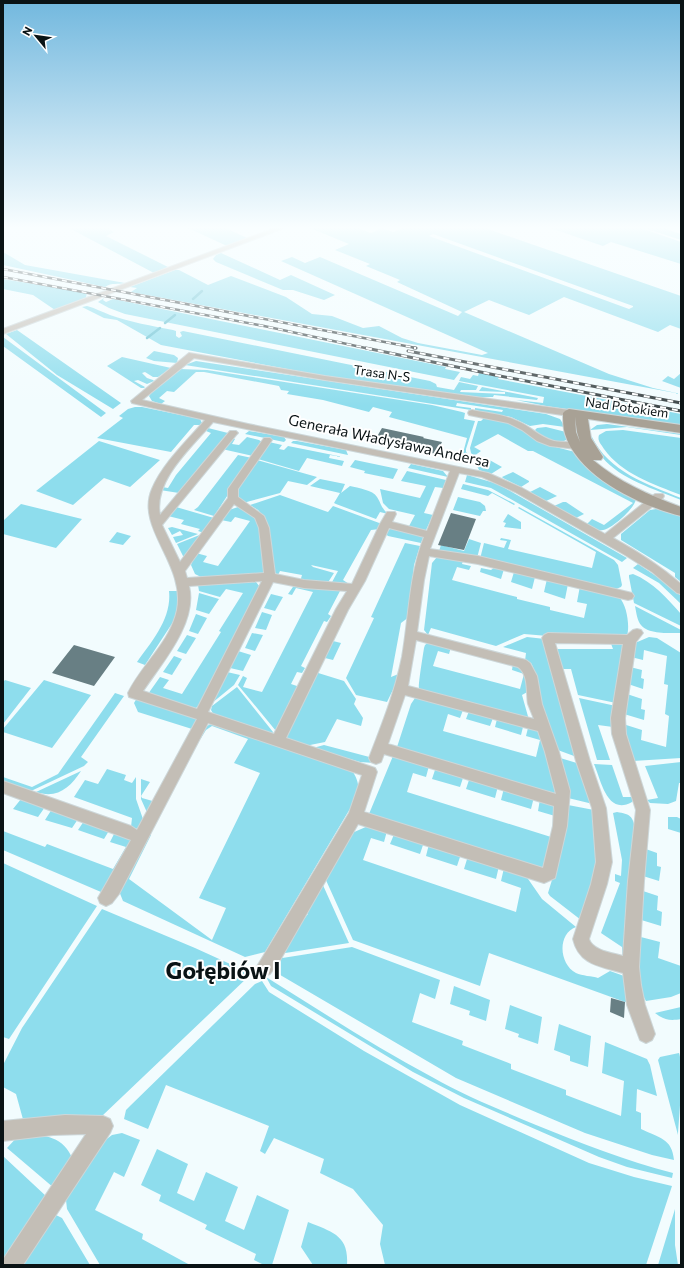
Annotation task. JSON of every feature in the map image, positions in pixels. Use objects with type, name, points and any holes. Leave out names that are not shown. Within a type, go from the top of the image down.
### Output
[{"type":"main road","name":"Nad Potokiem","points":[[576,414],[681,429]]},
{"type":"main road","points":[[576,414],[570,430],[576,446],[588,461],[625,488],[681,505]]},
{"type":"main road","points":[[576,414],[586,443],[603,464],[624,479],[681,512]]},
{"type":"street","points":[[3,332],[123,287]]},
{"type":"street","name":"Generała Władysława Andersa","points":[[192,354],[135,401],[211,419],[494,478],[605,539],[669,579],[681,590]]},
{"type":"street","name":"Trasa N-S","points":[[192,354],[325,378],[576,414]]},
{"type":"street","points":[[472,413],[511,421],[525,428],[540,439],[553,444],[576,446]]},
{"type":"street","points":[[211,419],[167,470],[158,485],[154,496],[153,510],[157,525],[180,570],[183,582],[183,610],[179,623],[170,640],[134,693],[370,772],[355,816],[273,956],[264,968]]},
{"type":"street","points":[[157,525],[233,433]]},
{"type":"street","points":[[180,570],[233,498],[233,489],[267,440]]},
{"type":"street","points":[[456,469],[424,552],[418,580],[412,635],[401,689],[378,752],[562,802]]},
{"type":"street","points":[[106,898],[113,889],[149,824],[270,577],[264,528],[259,516],[233,498]]},
{"type":"street","points":[[605,539],[656,498]]},
{"type":"street","points":[[278,741],[342,609],[388,519],[430,534]]},
{"type":"street","points":[[424,552],[478,560],[628,596]]},
{"type":"street","points":[[183,582],[270,577],[304,584],[354,588]]},
{"type":"street","points":[[355,816],[544,876],[550,873],[560,826],[563,791],[535,704],[531,676],[526,666],[522,663],[412,635]]},
{"type":"street","points":[[632,967],[594,956],[583,947],[581,939],[604,870],[599,808],[583,761],[548,638],[633,636],[618,718],[619,734],[643,810],[636,881],[632,985],[636,1005],[646,1034]]},
{"type":"street","points":[[401,689],[542,727]]},
{"type":"street","points":[[3,787],[131,833]]},
{"type":"street","points":[[3,1131],[78,1124],[103,1126],[11,1265]]},
{"type":"shaded area","points":[[3,287],[52,287],[87,293],[86,297],[92,296],[55,310],[33,295],[3,289]]},
{"type":"shaded area","points":[[131,287],[260,287],[286,297],[312,314],[332,316],[363,328],[379,326],[402,338],[418,343],[482,355],[488,353],[340,287],[391,287],[458,316],[462,312],[408,287],[569,287],[629,309],[633,306],[581,287],[656,287],[681,296],[681,329],[670,325],[658,332],[564,297],[529,315],[489,300],[464,312],[609,374],[653,388],[681,394],[131,292],[137,288]]},
{"type":"shaded area","points":[[276,287],[318,287],[335,295],[324,300],[293,290],[283,290]]},
{"type":"shaded area","points":[[104,298],[103,300],[106,302],[113,299],[446,367],[445,369],[460,372],[454,380],[125,314],[98,302]]},
{"type":"shaded area","points":[[87,306],[125,320],[176,331],[176,336],[179,338],[182,336],[180,332],[183,331],[430,381],[436,384],[437,387],[454,390],[459,382],[478,386],[476,390],[461,390],[460,392],[505,394],[505,392],[479,391],[482,387],[538,398],[537,400],[494,395],[493,397],[471,397],[319,375],[161,345],[117,320],[104,318],[82,307]]},
{"type":"shaded area","points":[[17,330],[121,403],[113,409],[57,375],[6,334]]},
{"type":"shaded area","points":[[3,337],[106,413],[101,417],[3,346]]},
{"type":"shaded area","points":[[154,351],[174,355],[178,358],[177,363],[154,361],[146,358]]},
{"type":"shaded area","points":[[122,357],[171,368],[158,377],[153,377],[145,372],[142,373],[147,378],[154,381],[147,384],[138,380],[134,381],[145,387],[141,388],[107,366]]},
{"type":"shaded area","points":[[196,361],[546,414],[560,419],[565,427],[543,424],[530,426],[511,417],[475,411],[475,408],[502,412],[503,410],[457,403],[456,406],[471,408],[471,410],[185,365]]},
{"type":"shaded area","points":[[180,369],[207,370],[432,405],[462,412],[465,413],[464,419],[475,421],[466,449],[466,452],[472,458],[466,463],[460,462],[461,458],[467,459],[468,456],[463,453],[467,438],[389,417],[392,412],[373,407],[369,412],[323,400],[287,394],[289,391],[281,390],[279,386],[204,372],[196,372],[174,392],[167,391],[159,398],[165,401],[161,404],[152,401],[149,396],[152,392]]},
{"type":"shaded area","points":[[479,373],[499,377],[498,379],[681,414],[681,426],[546,406],[516,400],[543,403],[544,397],[459,381],[461,377],[470,379],[473,375],[478,376]]},
{"type":"shaded area","points":[[681,373],[681,388],[662,381],[668,376],[674,379]]},
{"type":"shaded area","points":[[142,407],[200,419],[202,423],[200,425],[194,425],[171,452],[97,438],[123,418],[119,416],[128,409]]},
{"type":"shaded area","points":[[484,418],[506,421],[519,427],[544,444],[575,452],[636,499],[635,503],[622,518],[607,529],[599,530],[588,526],[587,524],[592,519],[604,525],[633,503],[533,451],[528,451],[498,434],[474,447],[481,451],[474,456],[471,453],[470,448],[478,421],[481,421]]},
{"type":"shaded area","points":[[607,424],[681,435],[627,427],[590,430],[597,425]]},
{"type":"shaded area","points":[[546,427],[566,432],[567,439],[555,442],[542,436],[535,430],[537,428]]},
{"type":"shaded area","points":[[208,428],[228,433],[179,493],[160,490],[162,487],[168,488],[176,475],[211,433],[206,431]]},
{"type":"shaded area","points":[[623,430],[681,438],[681,495],[629,472],[611,458],[600,442],[599,435],[606,431]]},
{"type":"shaded area","points":[[249,431],[284,437],[286,440],[284,442],[245,434]]},
{"type":"shaded area","points":[[589,435],[608,459],[619,468],[642,482],[681,498],[681,500],[639,483],[619,472],[602,457]]},
{"type":"shaded area","points":[[247,437],[262,442],[253,456],[222,449],[231,438],[235,439],[232,444],[239,445]]},
{"type":"shaded area","points":[[99,441],[160,460],[130,487],[104,478],[73,505],[36,491]]},
{"type":"shaded area","points":[[293,441],[346,450],[348,455],[291,443]]},
{"type":"shaded area","points":[[269,442],[282,445],[279,449],[284,450],[288,446],[343,457],[330,455],[329,458],[344,461],[342,466],[307,458],[299,471],[258,459]]},
{"type":"shaded area","points":[[238,455],[252,458],[214,516],[194,510],[198,507]]},
{"type":"shaded area","points":[[486,458],[502,467],[491,474],[479,470],[477,466]]},
{"type":"shaded area","points":[[257,460],[317,477],[307,485],[288,481],[280,493],[243,503],[236,496],[236,489]]},
{"type":"shaded area","points":[[355,460],[398,469],[393,479],[364,473],[365,471],[350,467]]},
{"type":"shaded area","points":[[411,464],[443,471],[448,477],[408,468]]},
{"type":"shaded area","points":[[407,471],[446,480],[443,488],[435,487],[424,513],[433,515],[426,530],[408,528],[415,515],[389,509],[383,503],[380,489],[420,498],[426,486],[401,481]]},
{"type":"shaded area","points":[[513,472],[529,482],[521,487],[502,477]]},
{"type":"shaded area","points":[[467,475],[498,484],[627,558],[622,562],[491,488],[465,482]]},
{"type":"shaded area","points":[[320,479],[345,484],[341,493],[350,486],[372,493],[377,497],[382,507],[388,514],[380,512],[376,519],[334,503],[340,493],[310,486]]},
{"type":"shaded area","points":[[463,484],[488,490],[515,504],[514,505],[492,493],[488,496],[461,489]]},
{"type":"shaded area","points":[[540,487],[557,496],[546,501],[530,492]]},
{"type":"shaded area","points":[[280,495],[328,512],[333,506],[382,524],[380,529],[371,530],[343,580],[349,584],[331,584],[338,571],[311,565],[313,567],[334,573],[327,584],[300,582],[302,575],[280,571],[278,575],[275,573],[265,519],[258,510],[250,505]]},
{"type":"shaded area","points":[[458,497],[480,502],[485,506],[486,511],[483,511],[480,516],[453,510]]},
{"type":"shaded area","points":[[566,502],[584,514],[576,518],[554,506]]},
{"type":"shaded area","points":[[21,504],[82,519],[56,548],[3,534],[3,521]]},
{"type":"shaded area","points":[[176,507],[214,518],[204,533],[198,531],[200,529],[181,524],[184,520],[168,516]]},
{"type":"shaded area","points":[[238,507],[246,509],[259,522],[267,571],[261,576],[201,577],[195,574],[191,565],[196,553],[207,556],[203,562],[218,566],[250,521],[235,517],[231,522],[221,520],[229,510]]},
{"type":"shaded area","points":[[519,507],[614,560],[618,565],[622,585],[621,587],[616,589],[480,559],[484,543],[504,548],[507,541],[500,540],[501,538],[511,540],[508,549],[592,568],[596,552],[518,508]]},
{"type":"shaded area","points":[[663,509],[681,514],[681,582],[675,577],[675,573],[621,540],[621,534],[650,510]]},
{"type":"shaded area","points":[[508,514],[521,522],[521,529],[504,527],[506,523],[503,522]]},
{"type":"shaded area","points":[[172,527],[198,534],[176,543],[173,537],[183,535],[180,531],[172,535],[168,528]]},
{"type":"shaded area","points":[[391,528],[424,535],[421,543],[388,536],[385,533]]},
{"type":"shaded area","points":[[117,532],[131,536],[123,545],[109,542]]},
{"type":"shaded area","points":[[202,534],[185,560],[177,544]]},
{"type":"shaded area","points":[[469,539],[481,543],[477,558],[439,551],[441,545],[464,551]]},
{"type":"shaded area","points":[[405,543],[420,546],[414,565],[409,617],[401,623],[391,677],[401,673],[387,702],[356,695],[346,678],[374,618],[371,617]]},
{"type":"shaded area","points":[[437,557],[463,561],[462,564],[471,566],[469,570],[457,567],[452,580],[550,607],[550,610],[584,618],[587,604],[577,602],[580,586],[619,597],[624,605],[627,616],[627,636],[547,633],[548,636],[524,634],[496,646],[431,628],[428,635],[424,630],[432,563]]},
{"type":"shaded area","points":[[638,564],[665,582],[681,596],[681,604],[659,583],[633,568]]},
{"type":"shaded area","points":[[495,567],[504,569],[501,579],[480,572],[481,568],[491,570]]},
{"type":"shaded area","points":[[514,572],[535,577],[532,589],[511,582]]},
{"type":"shaded area","points":[[633,574],[647,581],[670,602],[681,614],[681,626],[634,603],[629,577],[629,575]]},
{"type":"shaded area","points":[[547,579],[568,584],[565,599],[544,592]]},
{"type":"shaded area","points":[[203,582],[256,582],[260,587],[199,706],[194,709],[148,694],[160,677],[169,680],[163,688],[182,694],[221,632],[219,631],[243,593],[226,589],[220,597],[199,591],[198,585]]},
{"type":"shaded area","points":[[295,584],[340,591],[328,614],[331,616],[327,622],[324,621],[301,666],[305,668],[302,673],[297,672],[291,684],[300,687],[276,731],[238,685],[243,676],[247,678],[243,687],[262,692],[313,592],[296,588],[292,595],[288,594]]},
{"type":"shaded area","points":[[169,591],[178,591],[177,611],[173,622],[145,665],[137,662],[160,629],[167,611]]},
{"type":"shaded area","points":[[199,593],[219,599],[209,614],[196,610]]},
{"type":"shaded area","points":[[271,594],[283,597],[275,611],[264,608]]},
{"type":"shaded area","points":[[635,606],[681,630],[681,633],[664,633],[646,629],[639,622]]},
{"type":"shaded area","points":[[262,612],[272,615],[266,630],[255,628]]},
{"type":"shaded area","points":[[196,614],[207,618],[198,634],[189,631]]},
{"type":"shaded area","points":[[252,633],[263,635],[255,651],[245,648]]},
{"type":"shaded area","points":[[187,635],[196,638],[186,654],[177,651]]},
{"type":"shaded area","points":[[527,637],[545,639],[577,754],[574,756],[555,749],[543,715],[533,667],[531,663],[525,661],[526,653],[503,647]]},
{"type":"shaded area","points":[[649,637],[657,638],[681,653],[681,758],[633,761],[623,724],[642,730],[641,740],[666,747],[669,716],[665,714],[668,685],[664,684],[667,656],[644,650],[643,660],[631,657],[635,643]]},
{"type":"shaded area","points":[[333,641],[341,643],[333,660],[325,658]]},
{"type":"shaded area","points":[[610,641],[626,641],[616,703],[578,695],[571,669],[560,669],[554,649],[613,649]]},
{"type":"shaded area","points":[[429,642],[451,647],[449,654],[438,651],[433,666],[520,689],[524,674],[512,670],[513,663],[522,667],[529,691],[522,695],[529,720],[419,689],[424,648]]},
{"type":"shaded area","points":[[238,651],[251,655],[243,671],[230,668]]},
{"type":"shaded area","points":[[174,656],[182,659],[172,675],[163,672]]},
{"type":"shaded area","points":[[630,667],[642,670],[641,678],[644,679],[643,689],[628,684]]},
{"type":"shaded area","points":[[227,672],[240,675],[234,685],[212,703]]},
{"type":"shaded area","points":[[315,672],[344,681],[356,699],[354,704],[363,718],[361,726],[337,719],[325,742],[305,746],[288,739],[286,736]]},
{"type":"shaded area","points":[[5,680],[31,688],[3,724],[3,682]]},
{"type":"shaded area","points":[[44,680],[91,695],[52,748],[3,732],[3,729]]},
{"type":"shaded area","points":[[237,687],[273,732],[272,734],[214,715],[211,710],[212,706]]},
{"type":"shaded area","points":[[115,693],[124,696],[81,757],[88,762],[84,766],[31,791],[3,781],[3,777],[32,787],[58,774]]},
{"type":"shaded area","points":[[627,694],[642,699],[641,709],[645,710],[644,720],[624,714]]},
{"type":"shaded area","points":[[137,698],[198,718],[192,737],[188,735],[192,729],[138,712],[134,703]]},
{"type":"shaded area","points":[[415,698],[463,710],[460,718],[448,714],[443,731],[536,757],[540,740],[526,736],[528,728],[540,732],[560,794],[554,794],[397,747],[411,704]]},
{"type":"shaded area","points":[[579,698],[616,706],[613,727],[598,725],[610,760],[597,760]]},
{"type":"shaded area","points":[[469,711],[493,718],[490,726],[466,719]]},
{"type":"shaded area","points":[[497,719],[523,727],[521,735],[495,727]]},
{"type":"shaded area","points":[[212,723],[353,772],[358,786],[357,794],[351,807],[265,952],[245,957],[123,901],[119,891],[149,834],[151,835],[129,879],[212,940],[226,908],[199,898],[260,773],[234,763],[248,739],[212,726],[206,730],[201,738],[198,737],[204,728]]},
{"type":"shaded area","points":[[324,745],[377,759],[374,763],[360,762],[313,748]]},
{"type":"shaded area","points":[[393,756],[429,766],[426,777],[413,773],[407,792],[551,837],[555,816],[538,811],[540,799],[554,803],[557,807],[558,820],[550,861],[547,868],[544,872],[539,871],[371,817],[369,814]]},
{"type":"shaded area","points":[[557,757],[580,764],[593,804],[568,798]]},
{"type":"shaded area","points":[[681,762],[681,783],[679,783],[676,801],[668,804],[650,803],[647,800],[658,798],[645,766]]},
{"type":"shaded area","points":[[594,764],[612,765],[623,797],[635,797],[632,802],[623,805],[616,804],[611,800],[606,794]]},
{"type":"shaded area","points":[[436,767],[464,775],[460,787],[432,779]]},
{"type":"shaded area","points":[[107,769],[126,775],[124,780],[132,783],[136,777],[136,799],[144,822],[142,830],[131,827],[132,818],[74,797],[85,780],[98,784]]},
{"type":"shaded area","points":[[81,771],[67,787],[57,793],[44,794],[36,792]]},
{"type":"shaded area","points":[[470,777],[498,786],[495,798],[466,789]]},
{"type":"shaded area","points":[[141,779],[150,782],[141,796]]},
{"type":"shaded area","points":[[504,788],[534,797],[531,809],[501,800]]},
{"type":"shaded area","points":[[141,796],[142,798],[156,802],[149,817],[141,799]]},
{"type":"shaded area","points":[[21,799],[45,807],[38,817],[13,809]]},
{"type":"shaded area","points":[[568,805],[594,810],[600,857],[581,920],[548,893],[559,857]]},
{"type":"shaded area","points":[[52,809],[78,819],[72,828],[45,820]]},
{"type":"shaded area","points":[[617,812],[630,816],[635,829],[623,962],[622,947],[601,933],[620,883],[615,881],[615,874],[621,876],[622,860],[613,813]]},
{"type":"shaded area","points":[[668,817],[677,817],[681,819],[681,833],[668,829]]},
{"type":"shaded area","points":[[84,821],[110,829],[104,839],[78,830]]},
{"type":"shaded area","points":[[368,826],[387,831],[384,842],[371,838],[363,860],[516,912],[521,888],[501,881],[504,868],[526,876],[542,899],[576,927],[566,936],[562,949],[566,963],[570,969],[578,974],[598,978],[610,971],[624,976],[629,1001],[625,1002],[489,953],[480,986],[353,940],[325,878],[352,833]]},
{"type":"shaded area","points":[[3,831],[45,847],[47,844],[113,869],[126,847],[110,842],[115,832],[137,840],[106,892],[101,892],[3,850]]},
{"type":"shaded area","points":[[395,832],[424,842],[420,854],[390,844]]},
{"type":"shaded area","points":[[429,844],[461,854],[457,866],[426,856]]},
{"type":"shaded area","points":[[643,848],[657,853],[657,866],[661,867],[659,881],[643,876]]},
{"type":"shaded area","points":[[468,856],[499,866],[496,879],[464,869]]},
{"type":"shaded area","points":[[3,863],[97,906],[9,1039],[3,1037]]},
{"type":"shaded area","points":[[322,883],[349,943],[279,954],[301,917],[304,919],[308,914],[305,912]]},
{"type":"shaded area","points":[[640,890],[658,896],[657,910],[662,912],[661,926],[638,919]]},
{"type":"shaded area","points":[[102,909],[250,973],[248,977],[102,1116],[24,1123],[16,1094],[3,1087],[3,1065],[22,1028]]},
{"type":"shaded area","points":[[637,936],[660,942],[658,958],[681,966],[681,993],[671,997],[646,1001],[640,990]]},
{"type":"shaded area","points":[[352,947],[440,980],[435,999],[420,993],[412,1022],[463,1041],[462,1045],[511,1064],[511,1069],[566,1090],[566,1095],[621,1116],[624,1081],[602,1073],[605,1042],[647,1059],[650,1065],[657,1096],[637,1089],[636,1111],[641,1113],[641,1129],[664,1140],[671,1147],[674,1160],[652,1155],[585,1133],[456,1078],[270,969],[276,959]]},
{"type":"shaded area","points":[[266,977],[390,1054],[457,1090],[536,1125],[587,1145],[638,1163],[673,1173],[672,1178],[627,1167],[599,1157],[464,1098],[413,1072],[271,986]]},
{"type":"shaded area","points":[[262,981],[269,992],[364,1051],[460,1105],[589,1163],[634,1177],[672,1186],[646,1265],[385,1265],[380,1244],[383,1225],[353,1189],[320,1173],[324,1159],[274,1138],[265,1154],[260,1151],[269,1126],[166,1085],[148,1129],[124,1119],[126,1110],[130,1106],[255,984]]},
{"type":"shaded area","points":[[454,986],[490,1000],[486,1021],[469,1015],[470,1011],[450,1004]]},
{"type":"shaded area","points":[[510,1005],[542,1017],[538,1044],[518,1037],[519,1034],[505,1029]]},
{"type":"shaded area","points":[[681,1007],[681,1019],[667,1019],[655,1013]]},
{"type":"shaded area","points":[[559,1024],[591,1036],[588,1067],[570,1061],[570,1056],[554,1050]]},
{"type":"shaded area","points":[[679,1053],[681,1080],[678,1135],[658,1060],[660,1057]]},
{"type":"shaded area","points":[[122,1133],[140,1140],[124,1177],[114,1172],[95,1210],[143,1234],[142,1239],[190,1265],[100,1265],[67,1209],[66,1200],[104,1141],[112,1135]]},
{"type":"shaded area","points":[[19,1135],[36,1135],[51,1138],[64,1145],[69,1151],[73,1160],[54,1188],[7,1148]]},
{"type":"shaded area","points":[[157,1149],[188,1164],[177,1193],[194,1201],[206,1172],[238,1187],[225,1221],[244,1230],[257,1195],[289,1210],[272,1265],[264,1265],[254,1260],[256,1254],[205,1229],[207,1225],[159,1201],[161,1195],[141,1185]]},
{"type":"shaded area","points":[[3,1156],[47,1197],[4,1265],[3,1265]]},
{"type":"shaded area","points":[[675,1209],[675,1245],[678,1265],[658,1265]]},
{"type":"shaded area","points":[[56,1215],[62,1218],[90,1265],[23,1265]]},
{"type":"shaded area","points":[[308,1222],[331,1232],[342,1241],[347,1255],[347,1265],[313,1265],[301,1247]]},
{"type":"building","points":[[382,428],[442,442],[436,454],[375,440]]},
{"type":"building","points":[[451,513],[476,519],[464,550],[438,545]]},
{"type":"building","points":[[74,645],[115,657],[94,686],[52,673]]},
{"type":"building","points":[[611,998],[625,1002],[624,1018],[610,1012]]},
{"type":"waterway","points":[[193,299],[202,291]]},
{"type":"waterway","points":[[165,323],[175,315]]},
{"type":"waterway","points":[[147,338],[160,328]]},
{"type":"railway","points":[[57,287],[264,326],[370,349]]},
{"type":"railway","points":[[98,287],[416,348],[414,348]]},
{"type":"railway","points":[[366,348],[681,411]]},
{"type":"railway","points":[[408,351],[681,403]]},
{"type":"district","name":"Gołębiów I","points":[[223,971]]}]
